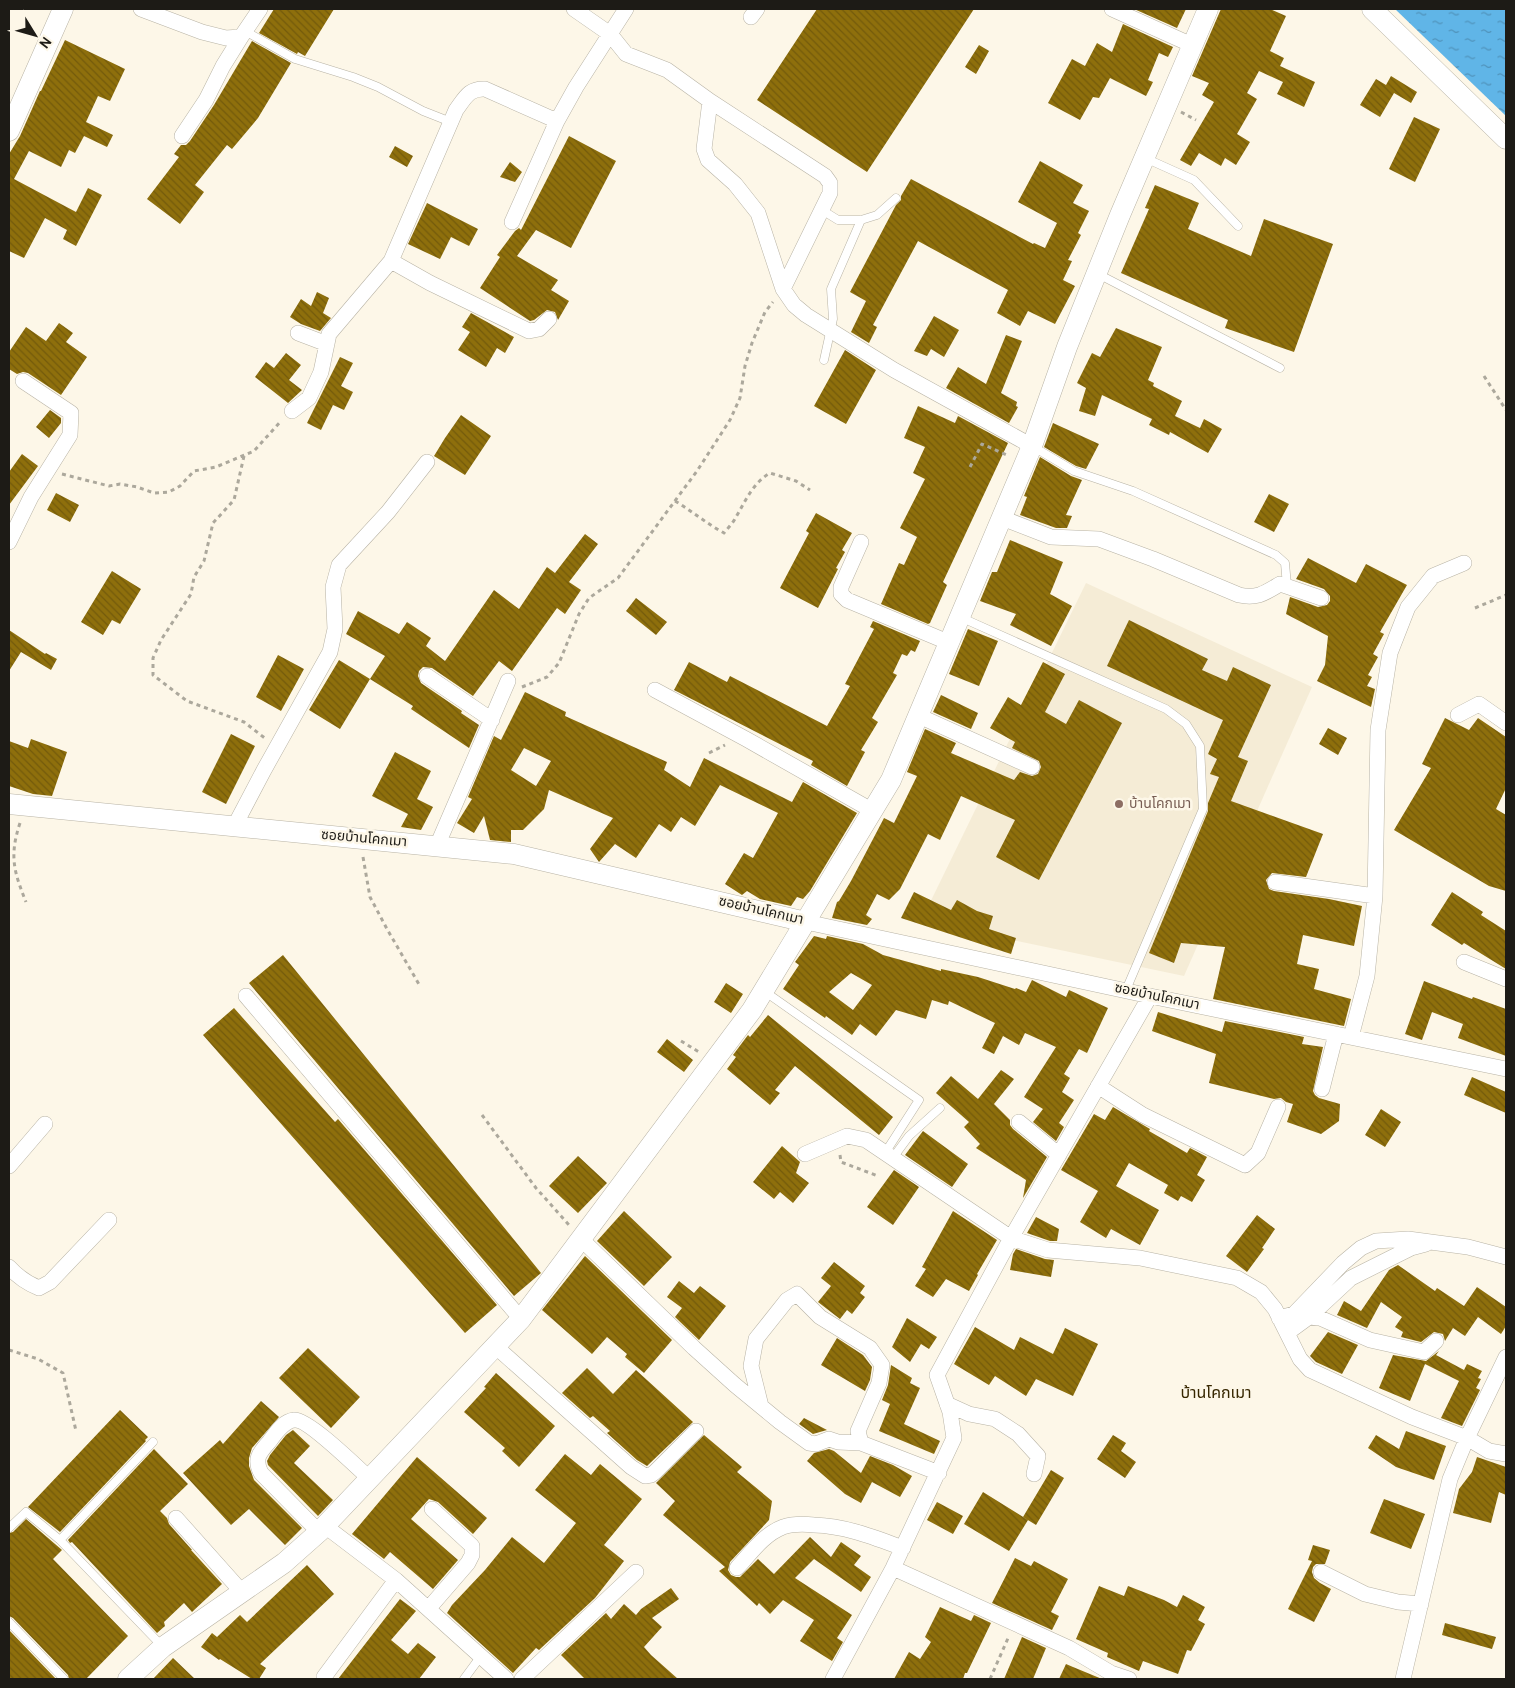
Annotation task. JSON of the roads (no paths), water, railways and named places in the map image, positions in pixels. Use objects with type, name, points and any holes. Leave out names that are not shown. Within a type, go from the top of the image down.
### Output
[{"type":"street","points":[[9,131],[63,9]]},
{"type":"street","points":[[141,9],[202,32],[226,38],[243,34]]},
{"type":"street","points":[[182,136],[206,100],[223,66],[260,9]]},
{"type":"street","points":[[574,9],[610,34],[626,54],[667,70],[710,102],[825,176],[830,183],[830,192],[783,289]]},
{"type":"street","points":[[512,222],[558,120],[576,87],[626,9]]},
{"type":"street","points":[[1112,9],[1192,45]]},
{"type":"street","points":[[128,1679],[163,1648],[284,1563],[322,1529],[521,1319],[747,1017],[764,991],[891,780],[1029,455],[1066,347],[1208,9]]},
{"type":"street","points":[[1372,9],[1506,139]]},
{"type":"street","points":[[292,411],[309,398],[322,372],[329,334],[391,261],[456,110],[468,93],[477,88],[485,89],[558,120]]},
{"type":"street","points":[[710,102],[704,149],[708,160],[735,184],[758,213],[783,289],[794,305],[806,315],[1029,455]]},
{"type":"street","points":[[391,261],[430,283],[529,331],[539,330],[549,319]]},
{"type":"street","points":[[298,333],[327,344]]},
{"type":"street","points":[[9,542],[31,497],[70,435],[71,413],[24,381]]},
{"type":"street","points":[[234,827],[276,747],[330,652],[335,629],[333,588],[339,565],[388,512],[427,462]]},
{"type":"street","points":[[1002,518],[1051,537],[1099,539],[1239,595],[1251,598],[1265,593],[1280,584],[1321,598]]},
{"type":"street","points":[[861,542],[841,587],[841,594],[847,600],[950,643]]},
{"type":"street","points":[[1352,1037],[1367,976],[1375,896],[1378,730],[1390,653],[1408,607],[1433,576],[1464,563]]},
{"type":"street","points":[[427,676],[492,720]]},
{"type":"street","points":[[438,846],[508,681]]},
{"type":"street","points":[[655,690],[746,739],[872,811]]},
{"type":"street","points":[[1458,715],[1479,704],[1506,723]]},
{"type":"street","points":[[919,716],[1032,767]]},
{"type":"street","name":"ซอยบ้านโคกเมา","points":[[17,805],[514,854],[806,922],[1150,996],[1506,1069]]},
{"type":"street","points":[[1275,882],[1375,896]]},
{"type":"street","points":[[1464,962],[1506,979]]},
{"type":"street","points":[[246,996],[521,1319]]},
{"type":"street","points":[[832,1679],[893,1568],[954,1438],[947,1404],[937,1375],[1011,1238],[1150,996]]},
{"type":"street","points":[[1322,1089],[1336,1034]]},
{"type":"street","points":[[1098,1086],[1143,1114],[1245,1165],[1258,1153],[1278,1106]]},
{"type":"street","points":[[1019,1122],[1059,1155]]},
{"type":"street","points":[[9,1166],[45,1124]]},
{"type":"street","points":[[805,1154],[847,1136],[866,1140],[1011,1238],[1048,1250],[1140,1258],[1237,1278],[1261,1292],[1275,1309],[1300,1360],[1310,1370],[1412,1417],[1467,1438],[1489,1451],[1506,1454]]},
{"type":"street","points":[[9,1268],[19,1278],[39,1288],[50,1282],[109,1220]]},
{"type":"street","points":[[581,1239],[694,1348],[780,1422],[809,1443],[816,1444],[829,1439],[838,1442],[860,1443],[938,1473]]},
{"type":"street","points":[[1279,1318],[1294,1314],[1343,1263],[1361,1248],[1376,1241],[1408,1239],[1468,1247],[1506,1257]]},
{"type":"street","points":[[1287,1334],[1309,1317],[1351,1278],[1411,1248],[1432,1242]]},
{"type":"street","points":[[761,1406],[751,1366],[756,1339],[787,1300],[797,1294],[820,1316],[870,1348],[882,1365],[879,1383],[858,1431],[860,1443]]},
{"type":"street","points":[[1309,1317],[1320,1318],[1370,1340],[1424,1352],[1436,1342]]},
{"type":"street","points":[[495,1346],[631,1468],[645,1476],[655,1472],[696,1431]]},
{"type":"street","points":[[1402,1679],[1450,1479],[1467,1438],[1506,1357]]},
{"type":"street","points":[[947,1404],[969,1414],[995,1419],[1018,1434],[1038,1456],[1034,1474]]},
{"type":"street","points":[[370,1479],[314,1429],[296,1419],[288,1421],[258,1457],[258,1466],[261,1473],[322,1529],[396,1580],[506,1679]]},
{"type":"street","points":[[429,1608],[468,1563],[472,1555],[472,1546],[432,1509]]},
{"type":"street","points":[[176,1518],[242,1592]]},
{"type":"street","points":[[737,1568],[766,1537],[783,1527],[803,1524],[831,1526],[860,1532],[902,1548]]},
{"type":"street","points":[[893,1568],[1069,1648],[1110,1676],[1129,1679]]},
{"type":"street","points":[[522,1679],[636,1572]]},
{"type":"street","points":[[1321,1572],[1366,1594],[1398,1602],[1421,1604]]},
{"type":"street","points":[[324,1677],[396,1580]]},
{"type":"lane","points":[[243,34],[295,59],[378,87],[423,111],[451,122]]},
{"type":"lane","points":[[1145,158],[1194,180],[1238,226]]},
{"type":"lane","points":[[822,210],[838,220],[861,220],[877,215],[896,198]]},
{"type":"lane","points":[[824,360],[832,331],[831,289],[861,220]]},
{"type":"lane","points":[[1096,273],[1280,368]]},
{"type":"lane","points":[[1029,455],[1134,491],[1276,555],[1285,563],[1287,586]]},
{"type":"lane","points":[[960,617],[1166,710],[1186,724],[1200,746],[1203,810],[1126,990]]},
{"type":"lane","points":[[764,991],[919,1100],[888,1156]]},
{"type":"lane","points":[[888,1156],[940,1108]]},
{"type":"lane","points":[[60,1540],[153,1442]]},
{"type":"lane","points":[[9,1528],[26,1512],[60,1540],[163,1648]]},
{"type":"lane","points":[[9,1622],[64,1679]]},
{"type":"lane","points":[[464,1679],[481,1656]]},
{"type":"water","points":[[1395,9],[1506,9],[1506,116]]},
{"type":"place","name":"บ้านโคกเมา","points":[[1119,804]]},
{"type":"district","name":"บ้านโคกเมา","points":[[1216,1394]]}]
